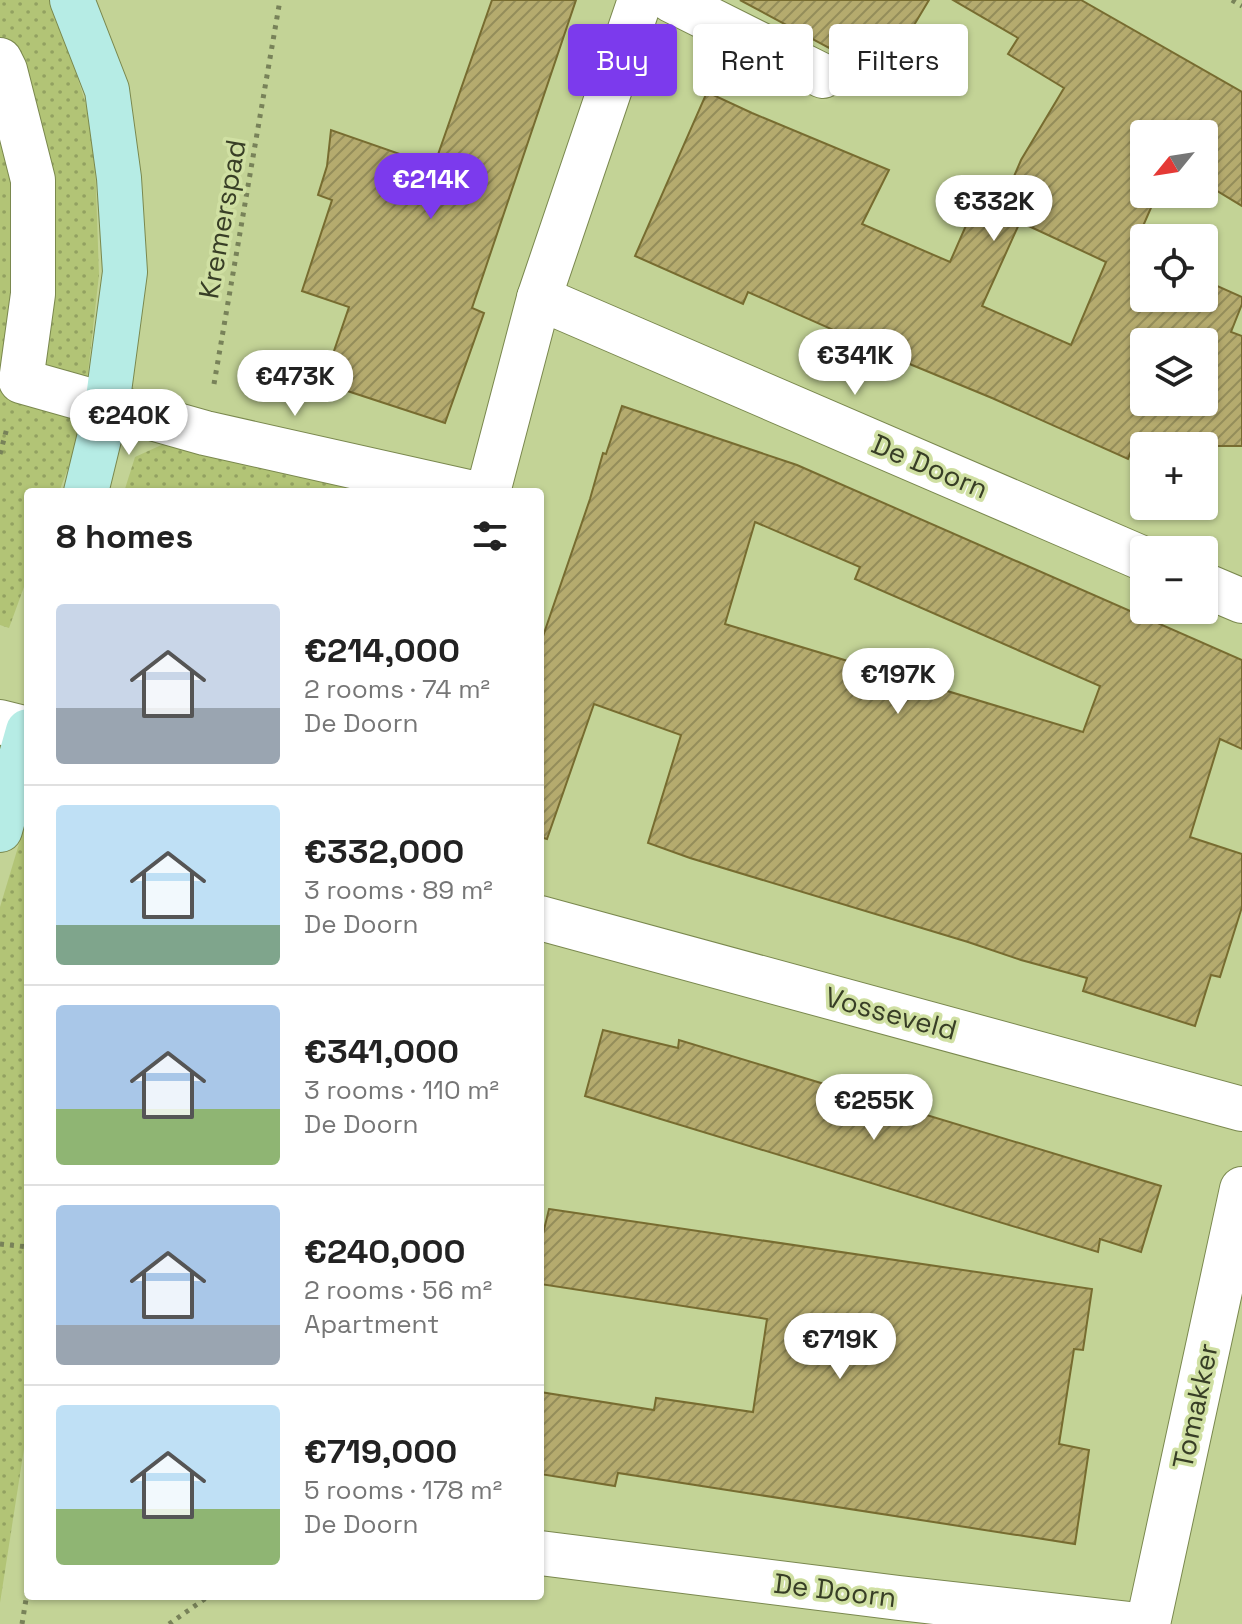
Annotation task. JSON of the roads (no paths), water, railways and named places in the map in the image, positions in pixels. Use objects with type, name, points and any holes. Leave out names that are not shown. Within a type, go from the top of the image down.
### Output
[{"type":"street","points":[[72,0],[107,90],[119,178],[125,272],[107,406],[87,488]]},
{"type":"street","points":[[489,488],[539,298],[640,0]]},
{"type":"street","points":[[671,0],[823,76]]},
{"type":"street","points":[[0,60],[33,180],[33,294],[21,381],[205,433],[450,488]]},
{"type":"street","name":"De Doorn","points":[[539,298],[1130,553]]},
{"type":"street","points":[[1218,591],[1242,601]]},
{"type":"street","points":[[0,722],[24,729]]},
{"type":"street","points":[[0,830],[24,744]]},
{"type":"street","name":"Vosseveld","points":[[544,919],[1242,1109]]},
{"type":"street","name":"Tomakker","points":[[1148,1624],[1242,1189]]},
{"type":"street","name":"De Doorn","points":[[544,1554],[1130,1624]]}]
